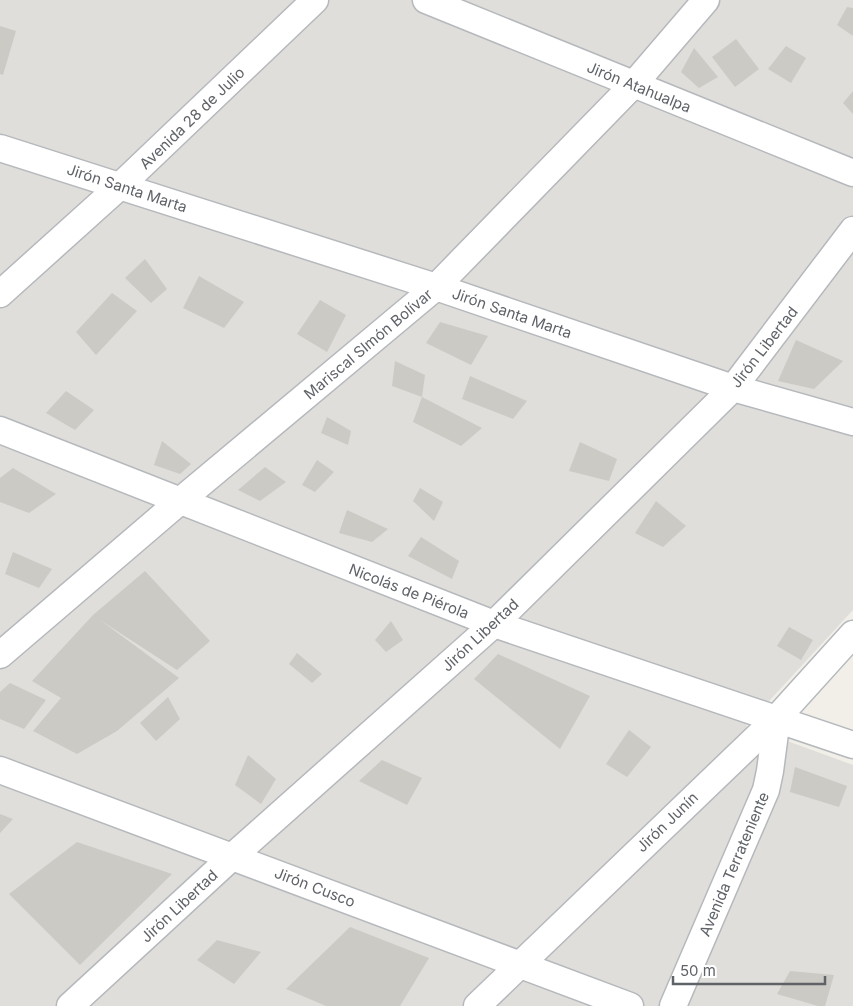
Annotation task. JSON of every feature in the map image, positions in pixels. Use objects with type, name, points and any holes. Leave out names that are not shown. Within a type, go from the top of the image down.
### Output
[{"type":"street","name":"Avenida 28 de Julio","points":[[0,294],[120,186],[315,0]]},
{"type":"street","name":"Jirón Atahualpa","points":[[426,0],[853,173]]},
{"type":"street","name":"Mariscal SImón Bolívar","points":[[0,656],[180,501],[436,287],[634,84],[706,0]]},
{"type":"street","name":"Jirón Santa Marta","points":[[0,148],[436,287],[733,388],[853,422]]},
{"type":"street","name":"Jirón Libertad","points":[[70,1006],[233,856],[494,624],[733,388],[853,230]]},
{"type":"street","name":"Nicolás de Piérola","points":[[0,430],[494,624],[853,745]]},
{"type":"street","name":"Jirón Junín","points":[[477,1006],[777,718],[853,634]]},
{"type":"street","name":"Avenida Terrateniente","points":[[673,1006],[766,790],[777,718]]},
{"type":"street","name":"Jirón Cusco","points":[[0,770],[630,1006]]},
{"type":"shaded area","points":[[0,0],[853,0],[853,610],[746,726],[853,765],[853,1006],[0,1006]]},
{"type":"building","points":[[847,7],[853,8],[853,36],[837,25]]},
{"type":"building","points":[[0,26],[16,31],[3,75],[0,74]]},
{"type":"building","points":[[736,39],[759,69],[735,87],[712,57]]},
{"type":"building","points":[[786,46],[806,58],[791,83],[768,69]]},
{"type":"building","points":[[694,48],[718,77],[699,88],[681,72]]},
{"type":"building","points":[[853,91],[853,114],[843,103]]},
{"type":"building","points":[[145,259],[167,289],[151,303],[125,278]]},
{"type":"building","points":[[199,276],[244,302],[224,328],[183,308]]},
{"type":"building","points":[[112,293],[137,311],[96,355],[76,332]]},
{"type":"building","points":[[320,300],[346,315],[327,352],[297,334]]},
{"type":"building","points":[[440,322],[488,336],[471,365],[426,343]]},
{"type":"building","points":[[796,340],[843,361],[814,389],[778,381]]},
{"type":"building","points":[[395,361],[425,375],[422,397],[392,386]]},
{"type":"building","points":[[470,376],[527,401],[513,419],[462,399]]},
{"type":"building","points":[[66,391],[94,410],[75,430],[46,413]]},
{"type":"building","points":[[422,397],[482,428],[461,446],[413,422]]},
{"type":"building","points":[[327,417],[351,431],[348,445],[321,433]]},
{"type":"building","points":[[162,441],[191,464],[180,474],[154,465]]},
{"type":"building","points":[[580,442],[617,459],[609,481],[569,471]]},
{"type":"building","points":[[317,460],[334,472],[315,492],[302,485]]},
{"type":"building","points":[[265,467],[286,482],[260,501],[238,490]]},
{"type":"building","points":[[13,468],[56,494],[29,513],[0,502],[0,478]]},
{"type":"building","points":[[420,488],[443,502],[434,521],[413,501]]},
{"type":"building","points":[[656,501],[686,526],[663,547],[635,533]]},
{"type":"building","points":[[347,510],[388,529],[372,542],[339,533]]},
{"type":"building","points":[[421,537],[459,561],[452,579],[408,556]]},
{"type":"building","points":[[13,552],[52,569],[39,588],[5,574]]},
{"type":"building","points":[[145,571],[210,641],[177,670],[100,620],[179,678],[117,731],[77,754],[33,731],[61,698],[32,681],[93,615]]},
{"type":"building","points":[[391,621],[403,640],[386,652],[375,640]]},
{"type":"building","points":[[789,627],[813,640],[801,660],[777,646]]},
{"type":"building","points":[[297,653],[322,674],[312,683],[289,664]]},
{"type":"building","points":[[498,654],[590,696],[560,749],[474,679]]},
{"type":"building","points":[[10,683],[46,700],[24,729],[0,719],[0,692]]},
{"type":"building","points":[[168,697],[180,719],[156,741],[140,723]]},
{"type":"building","points":[[629,730],[651,747],[627,777],[606,764]]},
{"type":"building","points":[[248,755],[276,779],[261,804],[235,785]]},
{"type":"building","points":[[382,760],[422,778],[407,805],[359,781]]},
{"type":"building","points":[[795,767],[847,786],[839,807],[790,792]]},
{"type":"building","points":[[0,814],[13,819],[0,833]]},
{"type":"building","points":[[77,842],[172,874],[80,965],[9,894]]},
{"type":"building","points":[[350,927],[429,958],[400,1006],[326,1006],[286,989]]},
{"type":"building","points":[[217,940],[261,952],[234,984],[197,960]]},
{"type":"building","points":[[790,971],[834,975],[825,1006],[818,1006],[777,994]]}]
